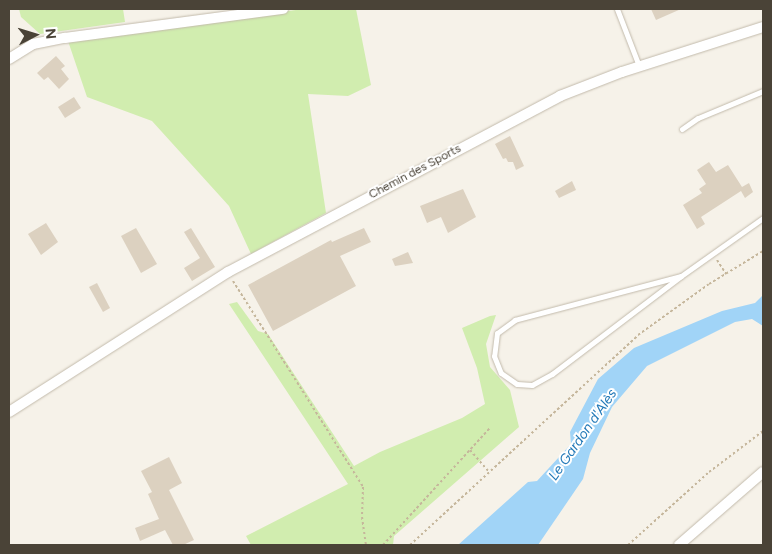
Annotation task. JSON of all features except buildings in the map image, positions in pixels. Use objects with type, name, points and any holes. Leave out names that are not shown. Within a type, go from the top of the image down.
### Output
[{"type":"street","points":[[9,59],[33,44],[65,38],[283,9]]},
{"type":"street","name":"Chemin des Sports","points":[[9,412],[86,360],[228,272],[560,96],[639,66],[763,27]]},
{"type":"street","points":[[679,545],[763,472]]},
{"type":"lane","points":[[616,9],[639,66]]},
{"type":"lane","points":[[682,129],[698,118],[763,91]]},
{"type":"lane","points":[[681,276],[515,320],[497,333],[494,356],[501,374],[517,384],[532,385],[552,374],[681,276],[763,218]]},
{"type":"path","points":[[410,545],[638,335],[726,274],[763,251]]},
{"type":"path","points":[[712,254],[726,274]]},
{"type":"path","points":[[228,272],[364,488],[362,517],[366,545]]},
{"type":"path","points":[[383,545],[490,428]]},
{"type":"path","points":[[628,545],[709,472],[763,431]]},
{"type":"path","points":[[470,450],[490,473]]},
{"type":"green space","points":[[19,9],[123,9],[125,22],[40,34],[21,17]]},
{"type":"green space","points":[[303,9],[356,9],[371,85],[348,96],[308,94],[326,213],[251,254],[229,206],[152,121],[87,97],[68,41]]},
{"type":"green space","points":[[237,302],[258,331],[268,334],[354,466],[380,452],[462,418],[485,404],[477,368],[462,328],[490,316],[496,315],[486,344],[490,367],[510,390],[519,427],[394,536],[393,545],[251,545],[246,536],[348,484],[229,304]]},
{"type":"water","name":"Le Gardon d'Alès","points":[[763,288],[763,326],[752,319],[735,322],[647,366],[612,407],[590,453],[583,479],[538,545],[458,545],[528,482],[537,481],[571,444],[570,432],[598,379],[634,348],[722,311],[755,303],[762,296]]}]
